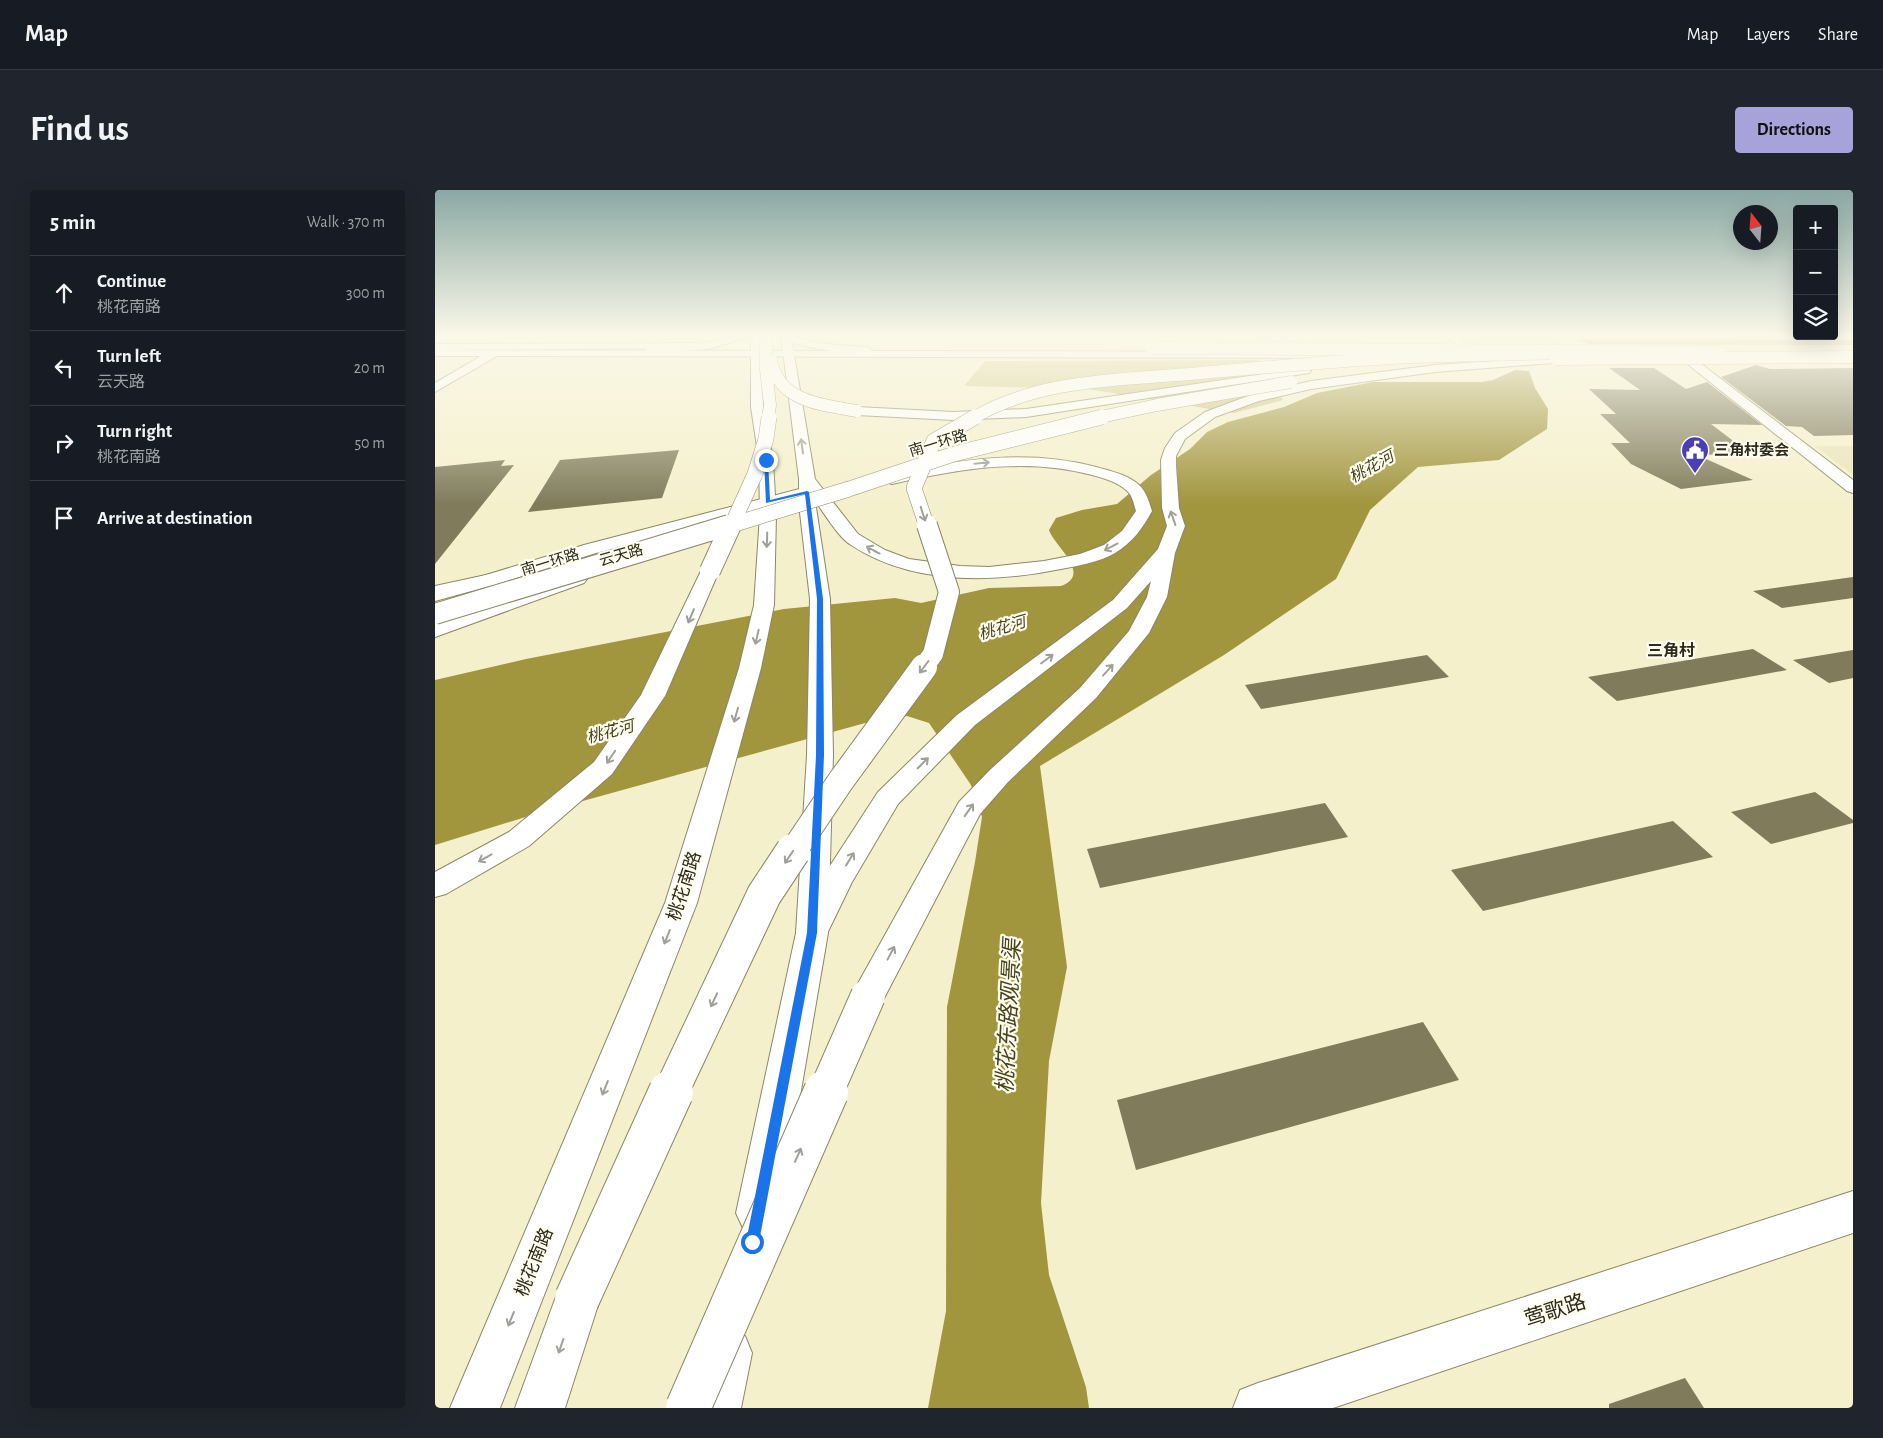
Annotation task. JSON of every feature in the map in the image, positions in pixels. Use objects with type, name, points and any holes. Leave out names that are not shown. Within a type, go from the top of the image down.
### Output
[{"type":"main road","name":"桃花南路","points":[[475,1408],[681,903],[749,668],[764,605],[768,508],[766,460],[757,407],[757,392]]},
{"type":"main road","points":[[435,886],[519,838],[603,768],[653,696],[755,474],[766,439],[770,405],[768,392]]},
{"type":"main road","points":[[791,392],[824,404],[857,411],[908,417],[995,416],[1051,411],[1165,392]]},
{"type":"main road","points":[[716,1408],[752,1242],[812,933],[820,755],[820,599],[794,392]]},
{"type":"main road","points":[[540,1408],[577,1300],[685,1061],[764,894],[855,760],[933,654],[949,592],[914,488],[934,441],[987,410],[1037,392]]},
{"type":"main road","name":"南一环路","points":[[435,603],[932,450],[1060,417],[1191,392]]},
{"type":"main road","name":"南一环路","points":[[435,614],[849,489],[954,454],[1071,424],[1157,405],[1231,392]]},
{"type":"main road","points":[[687,1408],[868,996],[969,809],[999,776],[1088,693],[1139,633],[1157,597],[1167,551],[1176,526],[1170,511],[1168,457],[1181,436],[1207,415],[1242,401],[1279,392]]},
{"type":"main road","points":[[1730,392],[1853,488]]},
{"type":"main road","points":[[807,492],[855,541],[888,558],[918,566],[957,572],[1001,572],[1050,566],[1088,558],[1114,547],[1133,531],[1144,511],[1137,492],[1116,478],[1090,469],[1055,462],[1013,460],[970,464],[849,489]]},
{"type":"main road","name":"云天路","points":[[435,608],[768,508],[807,492]]},
{"type":"main road","name":"云天路","points":[[435,594],[490,580],[590,549],[768,508]]},
{"type":"main road","points":[[435,631],[682,539]]},
{"type":"main road","points":[[812,933],[837,880],[889,798],[966,720],[1119,604],[1167,551]]},
{"type":"main road","name":"莺歌路","points":[[1258,1408],[1853,1212]]},
{"type":"shaded area","points":[[1105,392],[1278,392],[1283,400],[1234,413]]},
{"type":"shaded area","points":[[1815,446],[1853,446],[1853,475]]},
{"type":"water","points":[[1537,392],[1548,409],[1547,429],[1499,460],[1418,467],[1370,510],[1336,579],[1224,655],[1040,766],[1067,967],[1049,1061],[1041,1203],[1049,1275],[1086,1387],[1089,1408],[928,1408],[946,1311],[947,1007],[982,817],[971,785],[929,723],[907,716],[876,720],[532,815],[435,845],[435,680],[526,659],[784,609],[895,598],[921,603],[989,588],[1061,586],[1070,581],[1073,567],[1049,530],[1056,518],[1082,510],[1117,504],[1151,475],[1190,449],[1207,432],[1228,422],[1284,407],[1317,393]]},
{"type":"building","points":[[1592,392],[1720,392],[1762,425],[1711,424],[1753,456],[1695,454],[1753,480],[1681,489],[1631,464],[1611,443],[1630,443],[1600,414],[1616,414]]},
{"type":"building","points":[[1741,392],[1853,392],[1853,435],[1814,436],[1802,427],[1786,426]]},
{"type":"building","points":[[679,450],[662,498],[528,512],[560,460]]},
{"type":"building","points":[[505,460],[501,466],[514,465],[435,564],[435,467]]},
{"type":"building","points":[[1853,577],[1853,598],[1782,608],[1753,591]]},
{"type":"building","points":[[1753,649],[1787,670],[1617,701],[1588,677]]},
{"type":"building","points":[[1853,650],[1853,678],[1829,683],[1793,660]]},
{"type":"building","points":[[1427,655],[1449,677],[1261,709],[1245,685]]},
{"type":"building","points":[[1815,792],[1853,820],[1853,823],[1771,844],[1731,812]]},
{"type":"building","points":[[1325,803],[1348,837],[1100,888],[1087,849]]},
{"type":"building","points":[[1673,821],[1713,857],[1483,911],[1451,870]]},
{"type":"building","points":[[1423,1022],[1459,1080],[1136,1170],[1117,1100]]},
{"type":"building","points":[[1685,1378],[1704,1408],[1609,1408],[1609,1404]]},
{"type":"place","name":"三角村委会","points":[[1695,474]]},
{"type":"district","name":"三角村","points":[[1671,650]]},
{"type":"route","points":[[752,1242],[812,933],[820,755],[820,599],[807,492],[768,502],[766,460]]},
{"type":"water label","name":"桃花河","points":[[1371,466]]},
{"type":"water label","name":"桃花河","points":[[1002,627]]},
{"type":"water label","name":"桃花河","points":[[610,731]]},
{"type":"water label","name":"桃花东路观景渠","points":[[1008,1016]]}]
